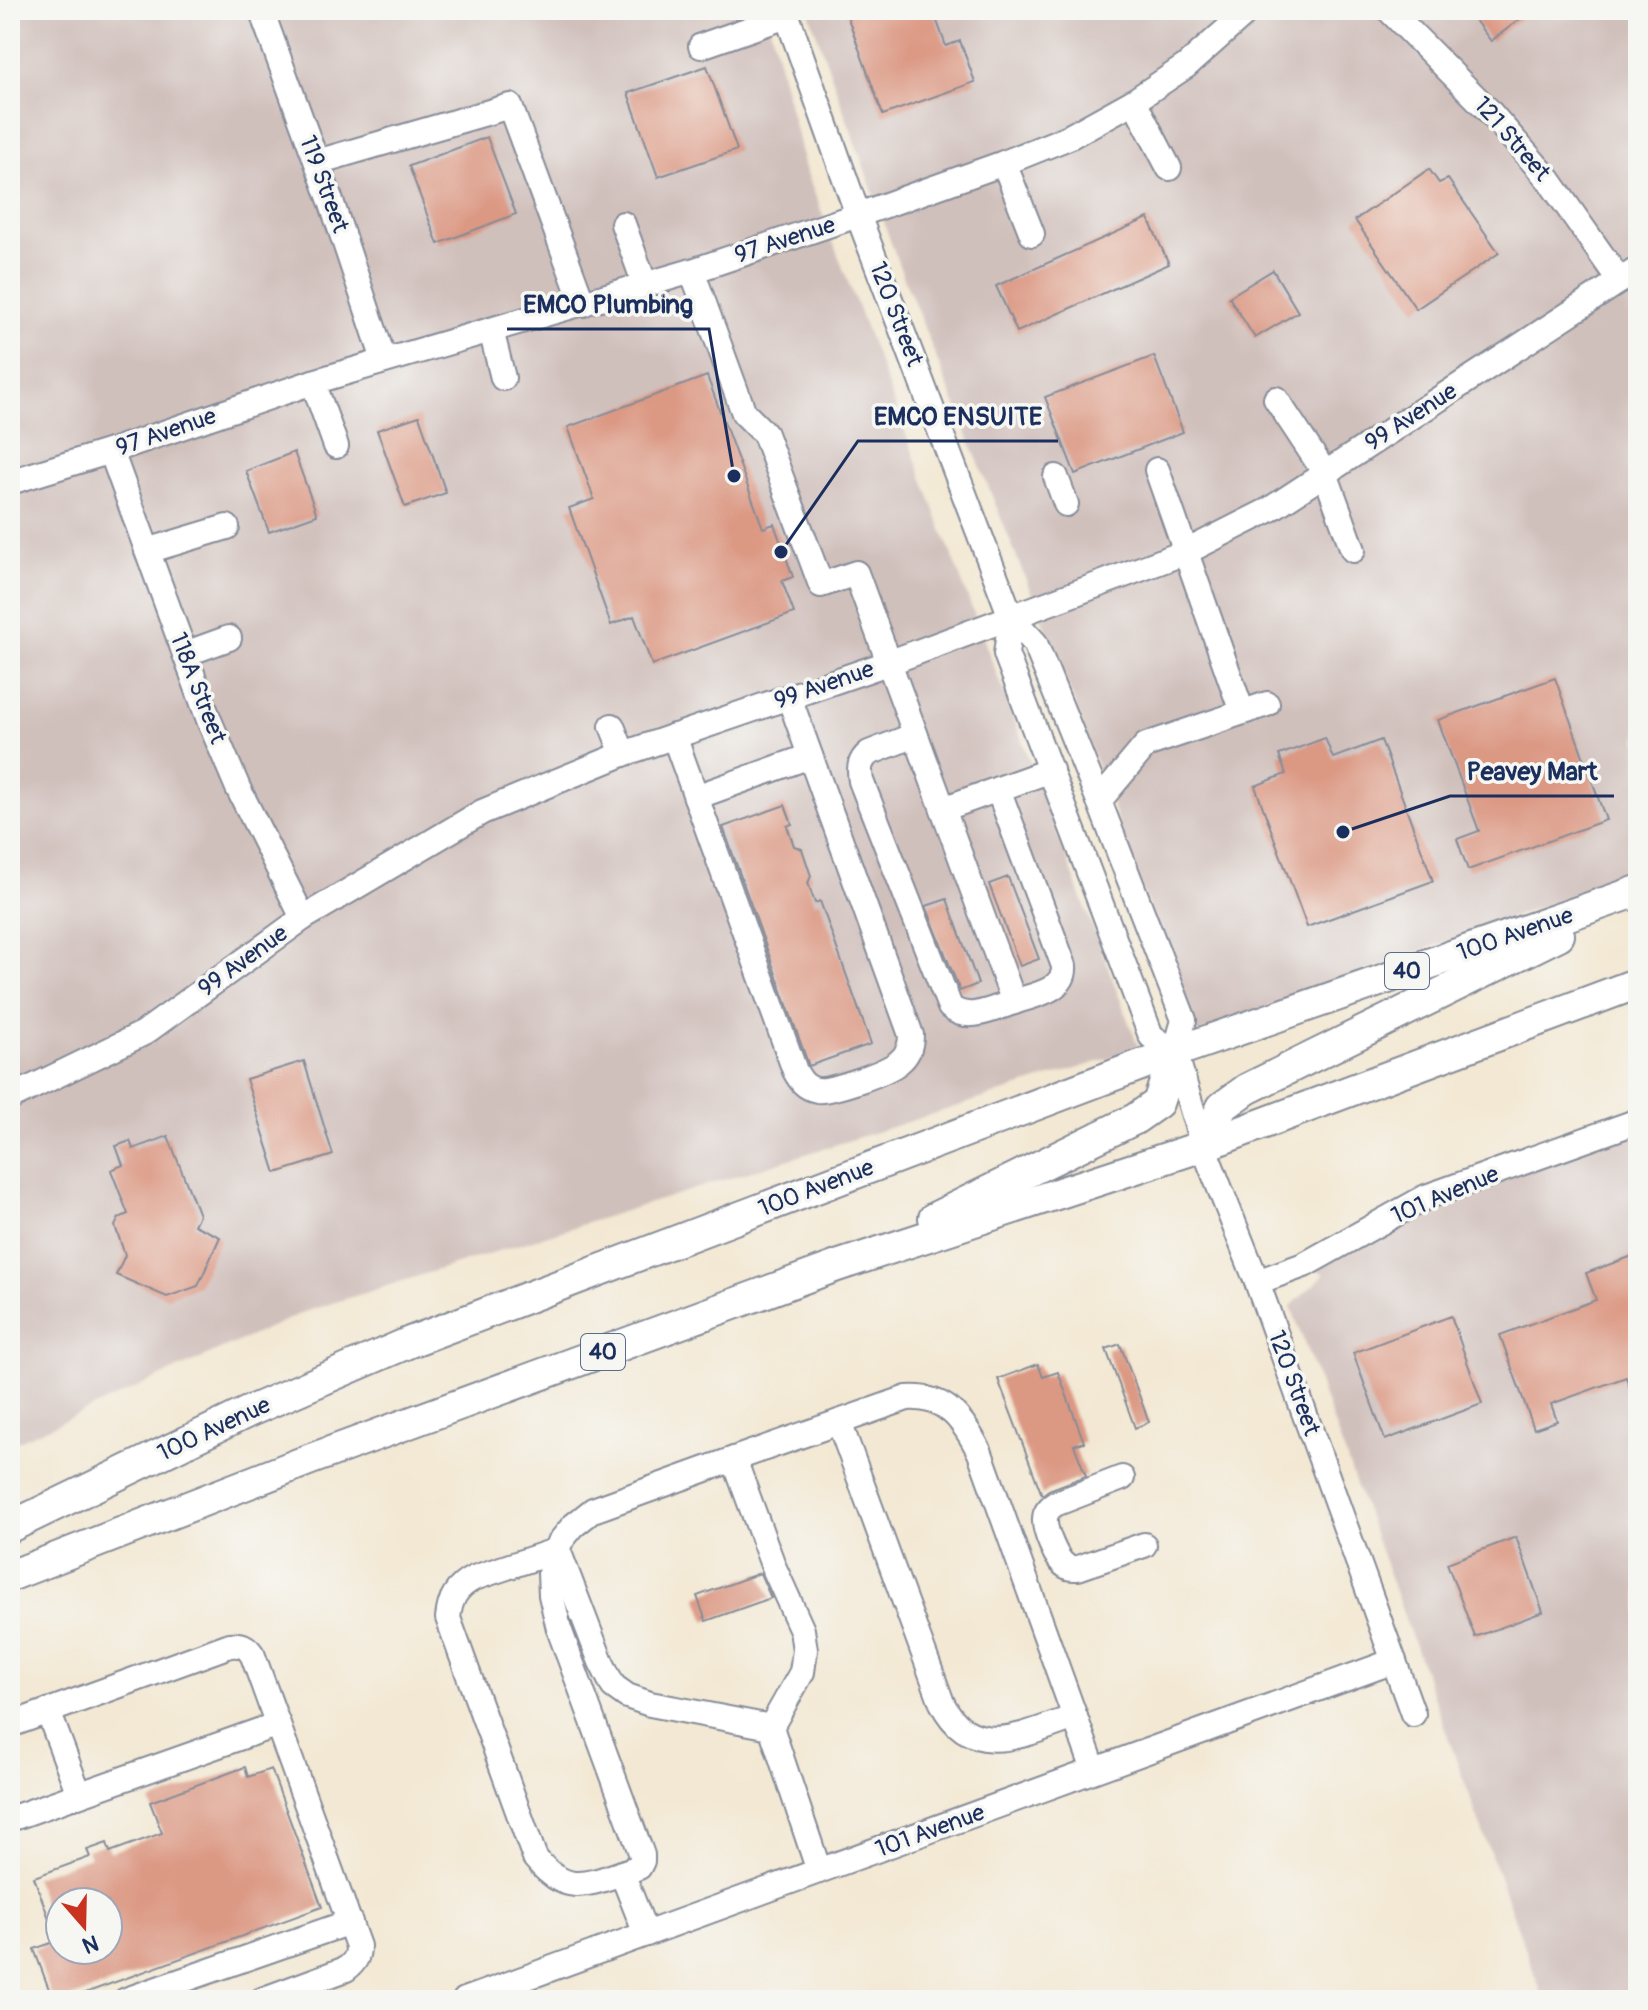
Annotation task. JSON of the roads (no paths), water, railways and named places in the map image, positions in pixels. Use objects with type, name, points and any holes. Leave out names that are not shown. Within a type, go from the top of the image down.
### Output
[{"type":"main road","name":"100 Avenue","points":[[10,1527],[250,1411],[410,1342],[1175,1052],[1638,894]]},
{"type":"main road","points":[[1203,1146],[1222,1107],[1247,1089],[1638,894]]},
{"type":"main road","name":"40","points":[[10,1576],[311,1459],[837,1266],[1203,1146],[1638,983]]},
{"type":"main road","points":[[837,1266],[1135,1119],[1158,1103],[1175,1052]]},
{"type":"street","name":"119 Street","points":[[261,10],[317,162],[384,360]]},
{"type":"street","name":"97 Avenue","points":[[10,482],[384,360],[692,271],[1004,163],[1069,137],[1134,101],[1186,66],[1249,10]]},
{"type":"street","name":"121 Street","points":[[1389,10],[1488,110],[1629,275]]},
{"type":"street","points":[[701,46],[786,13]]},
{"type":"street","name":"120 Street","points":[[786,13],[858,215],[1011,617],[1035,643],[1184,1020],[1175,1052],[1203,1146],[1257,1282],[1413,1714]]},
{"type":"street","points":[[1134,101],[1169,168]]},
{"type":"street","points":[[317,162],[510,106],[583,304]]},
{"type":"street","points":[[1004,163],[1032,234]]},
{"type":"street","points":[[623,224],[645,285]]},
{"type":"street","points":[[692,271],[744,413],[765,434],[821,585],[856,573],[1014,1002]]},
{"type":"street","name":"99 Avenue","points":[[10,1098],[144,1033],[303,918],[482,812],[623,754],[888,663],[1186,552],[1269,510],[1629,275]]},
{"type":"street","points":[[491,330],[503,378]]},
{"type":"street","points":[[313,382],[336,446]]},
{"type":"street","points":[[1276,399],[1325,473],[1353,550]]},
{"type":"street","name":"118A Street","points":[[111,451],[209,720],[238,788],[303,918]]},
{"type":"street","points":[[1157,470],[1242,712]]},
{"type":"street","points":[[1056,477],[1066,504]]},
{"type":"street","points":[[147,551],[227,527]]},
{"type":"street","name":"120 Street","points":[[1011,617],[1006,654],[1151,1036],[1175,1052]]},
{"type":"street","points":[[185,654],[229,638]]},
{"type":"street","points":[[674,736],[795,1071],[808,1087],[832,1090],[899,1062],[911,1045],[911,1035],[789,697]]},
{"type":"street","points":[[1099,801],[1146,745],[1267,704]]},
{"type":"street","points":[[612,726],[623,754]]},
{"type":"street","points":[[915,735],[864,757],[860,762],[861,781],[950,1007],[963,1015],[1052,988],[1065,975],[998,789]]},
{"type":"street","points":[[696,797],[810,756]]},
{"type":"street","points":[[943,809],[1051,770]]},
{"type":"street","name":"101 Avenue","points":[[1257,1282],[1304,1265],[1426,1197],[1638,1121]]},
{"type":"street","points":[[558,1550],[463,1584],[449,1605],[448,1618],[535,1858],[549,1874],[561,1881],[578,1885],[595,1883],[639,1867],[642,1855],[559,1629],[551,1595],[550,1573],[558,1550],[560,1542],[573,1526],[593,1510],[907,1398],[923,1397],[940,1402],[969,1431],[980,1453],[1094,1770]]},
{"type":"street","points":[[839,1422],[949,1717],[974,1736],[989,1740],[1007,1740],[1075,1717]]},
{"type":"street","points":[[734,1459],[774,1568],[802,1630],[805,1650],[802,1672],[771,1727],[819,1871]]},
{"type":"street","points":[[1122,1478],[1055,1504],[1048,1509],[1044,1522],[1056,1556],[1072,1568],[1144,1545]]},
{"type":"street","points":[[558,1550],[613,1686],[627,1696],[650,1704],[771,1727]]},
{"type":"street","points":[[10,1725],[230,1645],[241,1644],[249,1649],[358,1946],[358,1956],[346,1969],[262,2000]]},
{"type":"street","name":"101 Avenue","points":[[465,2000],[1394,1661]]},
{"type":"street","points":[[48,1711],[79,1794]]},
{"type":"street","points":[[10,1819],[278,1724]]},
{"type":"street","points":[[622,1873],[646,1934]]},
{"type":"street","points":[[126,2000],[195,1989],[350,1922]]},
{"type":"place","name":"EMCO Plumbing","points":[[734,476]]},
{"type":"place","name":"EMCO ENSUITE","points":[[781,552]]},
{"type":"place","name":"Peavey Mart","points":[[1343,832]]}]
